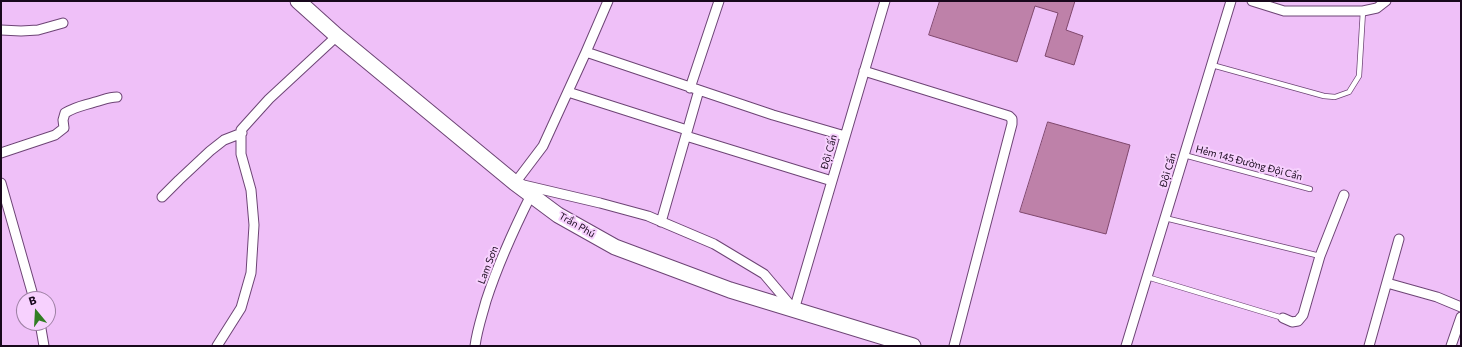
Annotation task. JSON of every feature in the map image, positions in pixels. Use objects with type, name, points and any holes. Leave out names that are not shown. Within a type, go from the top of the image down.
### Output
[{"type":"highway","name":"Trần Phú","points":[[298,1],[337,36],[515,183],[558,215],[615,247],[730,290],[913,346]]},
{"type":"street","points":[[608,1],[543,146],[515,183],[648,216],[714,244],[764,274],[794,310]]},
{"type":"street","points":[[661,222],[686,133],[695,89],[718,1]]},
{"type":"street","name":"Đội Cấn","points":[[794,310],[885,1]]},
{"type":"street","name":"Đội Cấn","points":[[1126,346],[1231,1]]},
{"type":"street","points":[[1252,1],[1284,11],[1363,12],[1377,8],[1386,1]]},
{"type":"street","points":[[1,30],[38,30],[62,23]]},
{"type":"street","points":[[217,346],[241,308],[251,273],[254,225],[251,190],[241,154],[241,130],[269,99],[337,36]]},
{"type":"street","points":[[586,52],[695,89],[845,136]]},
{"type":"street","points":[[864,71],[1009,116],[1012,120],[954,346]]},
{"type":"street","points":[[568,92],[832,181]]},
{"type":"street","points":[[1,153],[55,136],[64,128],[63,120],[65,113],[78,106],[117,97]]},
{"type":"street","points":[[162,197],[178,180],[224,140],[242,133]]},
{"type":"street","points":[[1,183],[32,291]]},
{"type":"street","name":"Lam Sơn","points":[[476,346],[477,331],[491,286],[531,195]]},
{"type":"street","points":[[1283,318],[1292,322],[1298,321],[1303,315],[1320,256],[1344,195]]},
{"type":"street","points":[[1369,346],[1399,240]]},
{"type":"street","points":[[1387,282],[1437,297],[1461,307]]},
{"type":"street","points":[[1451,346],[1461,318]]},
{"type":"street","points":[[41,331],[44,346]]},
{"type":"lane","points":[[1212,65],[1324,96],[1335,96],[1349,92],[1359,76],[1363,12]]},
{"type":"lane","name":"Hẻm 145 Đường Đội Cấn","points":[[1184,155],[1310,189]]},
{"type":"lane","points":[[1165,218],[1320,256]]},
{"type":"lane","points":[[1147,277],[1283,318]]},
{"type":"building","points":[[940,1],[1075,1],[1066,30],[1083,36],[1074,65],[1045,56],[1058,13],[1035,6],[1017,62],[929,35]]},
{"type":"building","points":[[1048,122],[1130,145],[1106,234],[1020,212]]}]
